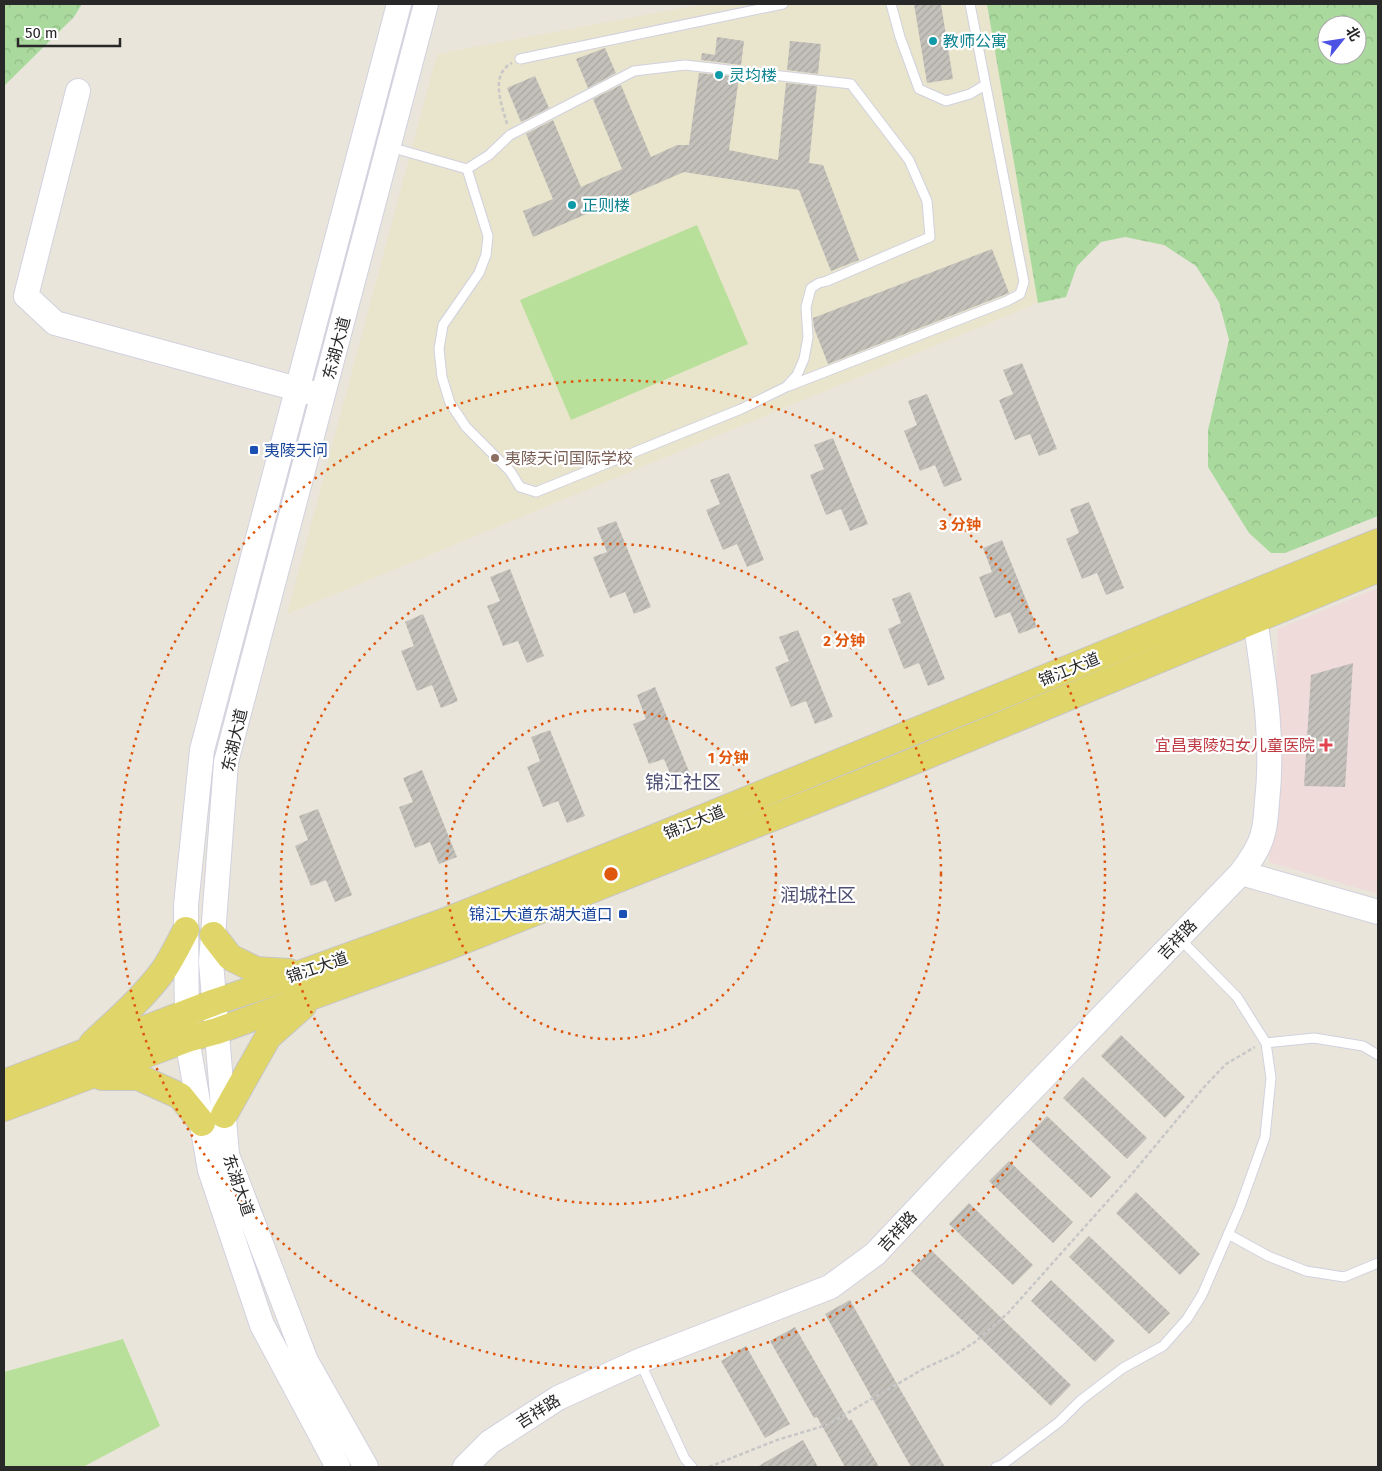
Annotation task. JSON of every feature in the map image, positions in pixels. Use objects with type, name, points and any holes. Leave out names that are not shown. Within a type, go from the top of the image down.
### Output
[{"type":"main road","name":"东湖大道","points":[[366,1467],[306,1361],[213,1119],[187,1039],[186,905],[202,750],[399,4]]},
{"type":"main road","name":"东湖大道","points":[[338,1467],[262,1325],[210,1170],[217,1031],[211,962],[226,762],[426,4]]},
{"type":"main road","points":[[78,91],[26,296],[56,323],[323,396]]},
{"type":"main road","name":"锦江大道","points":[[4,1108],[187,1013],[443,922],[660,836],[1378,542]]},
{"type":"main road","name":"锦江大道","points":[[4,1083],[217,1031],[450,946],[880,775],[1378,569]]},
{"type":"main road","name":"吉祥路","points":[[465,1467],[490,1442],[558,1398],[639,1361],[830,1287],[875,1254],[1241,872],[1253,857],[1263,833],[1269,778],[1270,742],[1268,711],[1255,619]]},
{"type":"main road","points":[[1241,872],[1378,912]]},
{"type":"main road","points":[[186,930],[164,970],[84,1065],[138,1077],[180,1096],[213,1119],[268,1036],[316,996]]},
{"type":"main road","points":[[213,935],[230,957],[256,970],[302,973]]},
{"type":"lane","points":[[520,59],[783,4]]},
{"type":"lane","points":[[891,4],[900,38],[920,89],[946,102],[970,94],[986,85]]},
{"type":"lane","points":[[467,168],[488,236],[486,256],[480,273],[443,325],[439,349],[442,377],[450,403],[466,427],[510,472],[520,487],[536,492],[741,409],[786,387],[1007,301],[1020,294],[1024,282],[970,4]]},
{"type":"lane","points":[[388,146],[467,168],[489,155],[510,136],[634,71],[685,65],[851,84],[909,160],[927,201],[930,237],[811,288],[806,307],[808,338],[804,359],[797,375],[786,387]]},
{"type":"lane","points":[[996,1467],[1002,1465],[1059,1422],[1081,1400],[1123,1368],[1163,1346],[1187,1319],[1202,1294],[1240,1207],[1265,1137],[1271,1078],[1266,1043],[1237,997],[1179,938]]},
{"type":"lane","points":[[1266,1043],[1314,1038],[1363,1046],[1378,1055]]},
{"type":"lane","points":[[1228,1234],[1268,1256],[1306,1271],[1344,1277],[1378,1263]]},
{"type":"lane","points":[[639,1361],[685,1458],[692,1467]]},
{"type":"path","points":[[510,136],[499,89],[499,78],[507,66],[520,59]]},
{"type":"path","points":[[710,1467],[778,1440],[827,1424],[923,1369],[956,1354],[975,1342],[1008,1313],[1131,1174],[1204,1086],[1226,1064],[1249,1049],[1266,1043]]},
{"type":"shaded area","name":"夷陵天问国际学校","points":[[703,4],[987,4],[1038,303],[287,614],[437,54]]},
{"type":"shaded area","name":"宜昌夷陵妇女儿童医院","points":[[1378,588],[1378,894],[1269,862],[1278,629]]},
{"type":"green space","points":[[4,4],[82,4],[74,17],[4,86]]},
{"type":"green space","points":[[987,4],[1378,4],[1378,516],[1285,553],[1271,553],[1249,533],[1208,467],[1208,430],[1229,340],[1219,302],[1196,266],[1164,245],[1125,237],[1101,242],[1077,266],[1066,297],[1038,303]]},
{"type":"green space","points":[[697,225],[748,344],[571,420],[520,300]]},
{"type":"green space","points":[[123,1339],[160,1426],[83,1467],[4,1467],[4,1372]]},
{"type":"building","name":"教师公寓","points":[[914,4],[941,4],[953,79],[927,83]]},
{"type":"building","points":[[717,37],[744,41],[741,65],[701,60],[702,53],[715,55]]},
{"type":"building","points":[[790,41],[821,44],[818,74],[787,70]]},
{"type":"building","points":[[605,48],[616,73],[588,88],[576,59]]},
{"type":"building","points":[[699,73],[739,77],[729,150],[778,160],[786,83],[817,86],[809,163],[823,165],[859,260],[831,271],[799,190],[684,172],[533,237],[523,211],[553,199],[526,134],[553,120],[581,187],[622,169],[593,99],[621,85],[651,157],[677,145],[689,145]]},
{"type":"building","points":[[535,76],[549,108],[521,122],[507,88]]},
{"type":"building","points":[[992,249],[1009,293],[828,364],[814,328],[813,318]]},
{"type":"building","points":[[1022,363],[1057,449],[1039,456],[1030,434],[1015,440],[999,400],[1013,394],[1003,370]]},
{"type":"building","points":[[927,394],[962,480],[944,487],[935,465],[920,471],[904,431],[917,425],[908,401]]},
{"type":"building","points":[[833,438],[868,524],[850,531],[841,509],[826,515],[810,475],[824,469],[814,445]]},
{"type":"building","points":[[729,473],[764,560],[747,567],[737,544],[723,550],[706,510],[720,504],[710,480]]},
{"type":"building","points":[[1089,502],[1124,588],[1106,595],[1097,573],[1082,579],[1066,539],[1079,533],[1070,509]]},
{"type":"building","points":[[616,521],[651,607],[634,614],[625,592],[610,598],[593,557],[607,552],[597,528]]},
{"type":"building","points":[[1002,540],[1037,627],[1019,634],[1010,612],[995,618],[979,577],[992,572],[983,548]]},
{"type":"building","points":[[510,569],[544,656],[527,663],[518,641],[503,646],[487,606],[500,601],[490,577]]},
{"type":"building","points":[[910,592],[945,679],[928,686],[919,663],[904,669],[888,629],[901,623],[892,599]]},
{"type":"building","points":[[423,614],[458,701],[441,708],[432,685],[417,691],[401,651],[414,646],[405,622]]},
{"type":"building","points":[[798,630],[833,717],[815,724],[806,701],[791,707],[775,667],[789,661],[779,637]]},
{"type":"building","points":[[1353,663],[1345,787],[1304,786],[1311,675]]},
{"type":"building","points":[[655,687],[690,774],[673,781],[664,759],[649,764],[633,724],[646,719],[637,695]]},
{"type":"building","points":[[550,730],[585,816],[567,823],[558,801],[543,807],[527,767],[540,761],[531,737]]},
{"type":"building","points":[[422,770],[457,857],[439,864],[430,842],[415,848],[399,807],[413,802],[403,778]]},
{"type":"building","points":[[318,809],[352,895],[335,902],[326,880],[311,886],[295,846],[308,840],[299,816]]},
{"type":"building","points":[[1121,1035],[1185,1097],[1165,1118],[1101,1056]]},
{"type":"building","points":[[1083,1077],[1147,1138],[1127,1159],[1063,1098]]},
{"type":"building","points":[[1047,1116],[1111,1177],[1091,1198],[1027,1137]]},
{"type":"building","points":[[1009,1161],[1073,1222],[1053,1243],[989,1181]]},
{"type":"building","points":[[1136,1192],[1200,1254],[1180,1275],[1116,1213]]},
{"type":"building","points":[[969,1203],[1033,1265],[1013,1285],[949,1224]]},
{"type":"building","points":[[1089,1236],[1170,1313],[1149,1334],[1069,1257]]},
{"type":"building","points":[[931,1250],[1071,1385],[1051,1406],[911,1271]]},
{"type":"building","points":[[1051,1280],[1115,1341],[1095,1362],[1031,1301]]},
{"type":"building","points":[[850,1300],[945,1467],[911,1467],[825,1314]]},
{"type":"building","points":[[795,1327],[849,1421],[851,1419],[879,1467],[845,1467],[817,1417],[814,1418],[770,1341]]},
{"type":"building","points":[[746,1346],[790,1424],[765,1438],[721,1361]]},
{"type":"building","points":[[803,1440],[818,1467],[757,1467]]},
{"type":"place","name":"教师公寓","points":[[933,41]]},
{"type":"place","name":"灵均楼","points":[[719,75]]},
{"type":"place","name":"正则楼","points":[[572,205]]},
{"type":"place","name":"夷陵天问","points":[[254,450]]},
{"type":"place","name":"夷陵天问国际学校","points":[[495,458]]},
{"type":"place","name":"宜昌夷陵妇女儿童医院","points":[[1326,745]]},
{"type":"place","name":"锦江大道东湖大道口","points":[[623,914]]},
{"type":"district","name":"锦江社区","points":[[683,782]]},
{"type":"district","name":"润城社区","points":[[818,895]]}]
